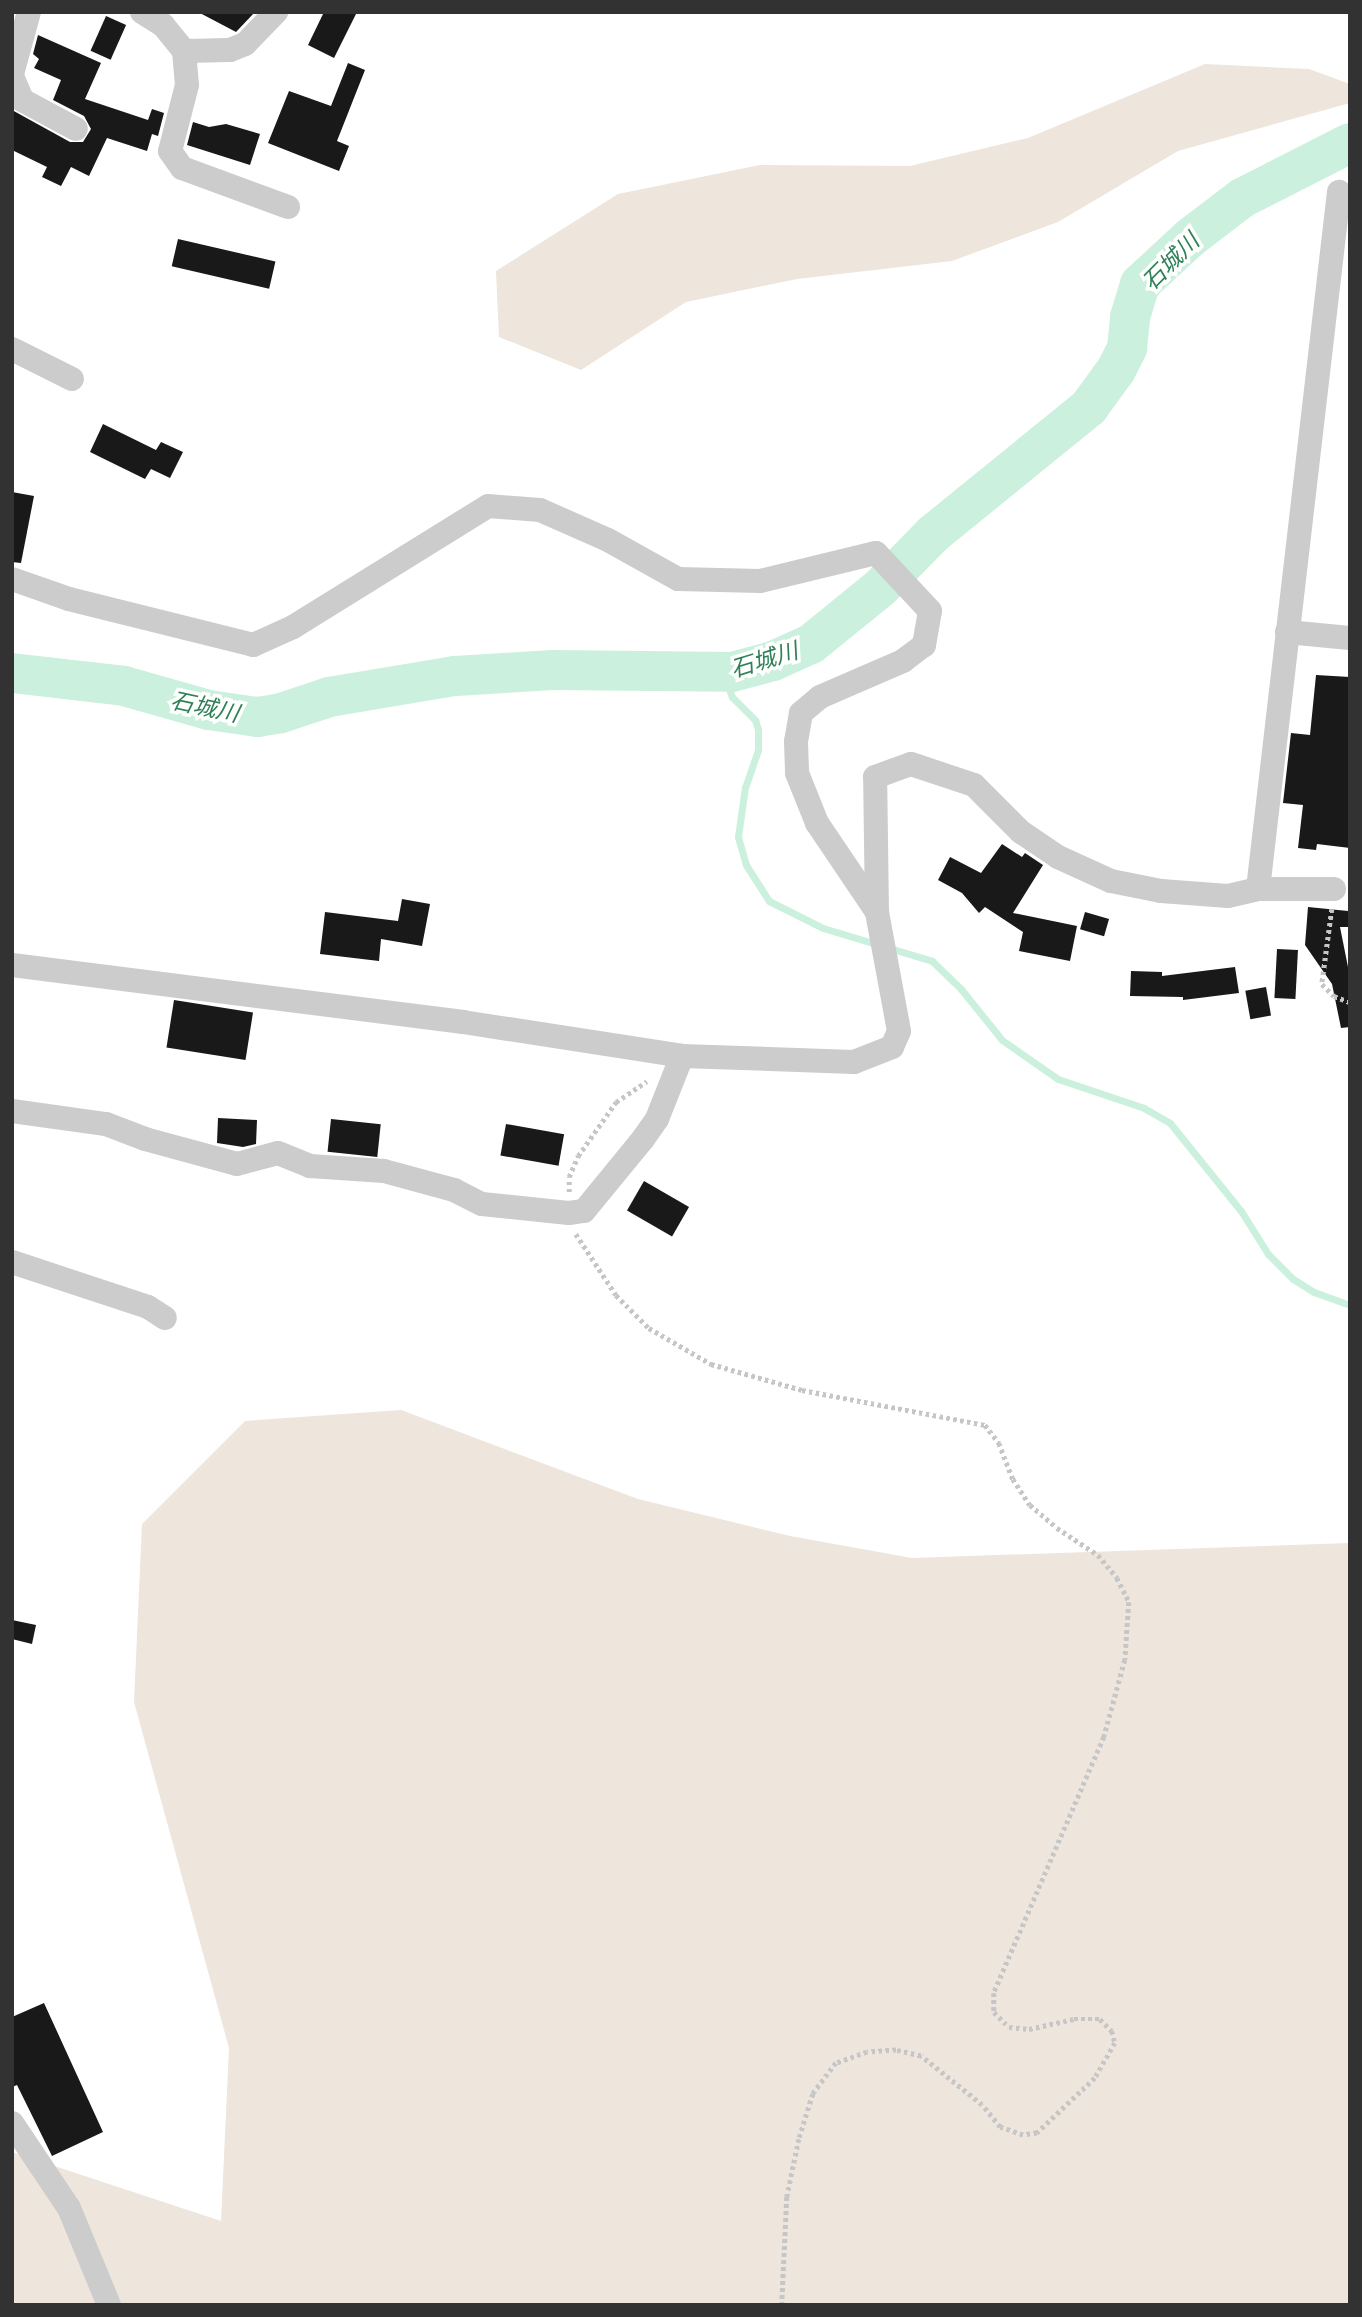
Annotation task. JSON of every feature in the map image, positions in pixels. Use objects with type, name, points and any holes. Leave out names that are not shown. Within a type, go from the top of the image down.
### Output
[{"type":"street","points":[[29,12],[12,75],[22,100],[76,129]]},
{"type":"street","points":[[142,12],[163,25],[184,51],[187,85],[170,151],[182,169],[288,207]]},
{"type":"street","points":[[184,51],[230,50],[245,44],[276,12]]},
{"type":"street","points":[[1258,889],[1339,191]]},
{"type":"street","points":[[12,349],[72,379]]},
{"type":"street","points":[[12,579],[69,599],[253,645],[293,627],[488,506],[540,510],[608,540],[678,579],[760,581],[876,553],[930,611],[924,645],[904,661],[820,697],[801,713],[796,752],[797,773],[817,823],[877,912]]},
{"type":"street","points":[[1287,632],[1350,638]]},
{"type":"street","points":[[12,965],[476,1024],[682,1056],[854,1062],[892,1047],[899,1031],[877,912],[875,777],[912,764],[974,785],[1021,832],[1090,874],[1160,891],[1228,897],[1258,889],[1334,888]]},
{"type":"street","points":[[12,1111],[106,1124],[145,1139],[237,1164],[278,1153],[310,1166],[384,1171],[454,1191],[482,1204],[569,1213],[584,1210],[643,1139],[657,1119],[682,1056]]},
{"type":"street","points":[[12,1262],[148,1307],[165,1318]]},
{"type":"street","points":[[12,2123],[69,2208],[108,2305]]},
{"type":"path","points":[[1334,888],[1322,984],[1334,996],[1350,1002]]},
{"type":"path","points":[[649,1079],[616,1102],[578,1156],[569,1177],[569,1213],[581,1247],[616,1295],[649,1328],[712,1364],[802,1390],[985,1425],[999,1443],[1013,1479],[1030,1505],[1057,1528],[1098,1555],[1117,1578],[1129,1602],[1125,1660],[1104,1737],[994,1993],[995,2012],[1009,2027],[1029,2029],[1074,2019],[1100,2019],[1112,2031],[1115,2043],[1095,2078],[1037,2133],[1023,2136],[1000,2127],[982,2105],[921,2056],[896,2050],[867,2052],[836,2063],[813,2094],[799,2139],[787,2197],[782,2305]]},
{"type":"shaded area","points":[[1205,64],[1309,69],[1350,84],[1350,103],[1178,151],[1058,222],[952,261],[797,279],[686,302],[581,370],[499,337],[496,271],[618,194],[760,165],[910,166],[1028,138]]},
{"type":"shaded area","points":[[401,1410],[638,1499],[790,1536],[912,1558],[1350,1543],[1350,2305],[12,2305],[12,2152],[221,2221],[229,2048],[134,1702],[142,1524],[245,1421]]},
{"type":"building","points":[[198,12],[255,12],[236,32]]},
{"type":"building","points":[[324,12],[357,12],[334,58],[308,45]]},
{"type":"building","points":[[106,16],[126,25],[111,60],[91,51]]},
{"type":"building","points":[[38,35],[101,63],[85,99],[148,120],[152,109],[164,113],[158,136],[152,134],[147,151],[107,138],[89,176],[71,167],[61,186],[42,177],[47,167],[12,150],[12,110],[70,142],[83,142],[91,129],[84,116],[53,100],[61,80],[34,68],[39,59],[33,54]]},
{"type":"building","points":[[348,63],[365,70],[337,141],[349,146],[339,171],[268,143],[289,91],[331,106]]},
{"type":"building","points":[[193,122],[209,127],[226,124],[260,134],[250,165],[187,145]]},
{"type":"building","points":[[178,239],[275,261],[269,289],[172,266]]},
{"type":"building","points":[[103,424],[156,450],[161,442],[183,452],[170,478],[151,469],[145,479],[90,452]]},
{"type":"building","points":[[12,492],[34,496],[21,563],[12,562]]},
{"type":"building","points":[[1316,675],[1350,677],[1350,848],[1317,844],[1316,850],[1298,848],[1303,805],[1283,803],[1291,733],[1310,735]]},
{"type":"building","points":[[1002,844],[1022,857],[1025,853],[1043,865],[1013,913],[1077,926],[1070,961],[1019,951],[1023,932],[985,907],[979,913],[962,893],[938,880],[950,857],[981,873]]},
{"type":"building","points":[[402,899],[430,904],[422,946],[381,939],[379,961],[320,954],[325,912],[398,921]]},
{"type":"building","points":[[1308,907],[1348,911],[1348,927],[1340,927],[1350,977],[1350,1027],[1341,1028],[1332,984],[1305,945]]},
{"type":"building","points":[[1085,912],[1109,919],[1104,936],[1080,929]]},
{"type":"building","points":[[1277,949],[1298,950],[1295,999],[1274,998]]},
{"type":"building","points":[[1235,967],[1239,993],[1183,1000],[1183,997],[1130,996],[1131,971],[1162,972],[1162,976]]},
{"type":"building","points":[[1266,987],[1271,1016],[1250,1019],[1245,991]]},
{"type":"building","points":[[174,1000],[253,1013],[246,1060],[166,1047]]},
{"type":"building","points":[[218,1118],[257,1120],[256,1144],[243,1147],[217,1143]]},
{"type":"building","points":[[331,1119],[381,1124],[377,1157],[328,1152]]},
{"type":"building","points":[[506,1124],[564,1134],[559,1166],[500,1156]]},
{"type":"building","points":[[644,1181],[689,1207],[672,1236],[627,1210]]},
{"type":"building","points":[[12,1620],[36,1625],[32,1644],[12,1639]]},
{"type":"building","points":[[44,2003],[103,2132],[52,2156],[17,2085],[12,2087],[12,2017]]},
{"type":"waterway","name":"石城川","points":[[12,673],[124,686],[209,710],[257,717],[281,713],[329,697],[455,676],[553,670],[732,672],[773,661],[811,644],[880,588],[933,534],[1089,407],[1116,370],[1127,348],[1130,317],[1140,284],[1191,237],[1242,198],[1350,143]]},
{"type":"waterway","points":[[722,671],[732,697],[755,720],[758,729],[758,750],[745,787],[738,837],[746,865],[769,901],[823,928],[932,961],[961,989],[1002,1040],[1058,1079],[1144,1108],[1170,1123],[1241,1211],[1268,1254],[1293,1279],[1314,1292],[1350,1305]]}]
